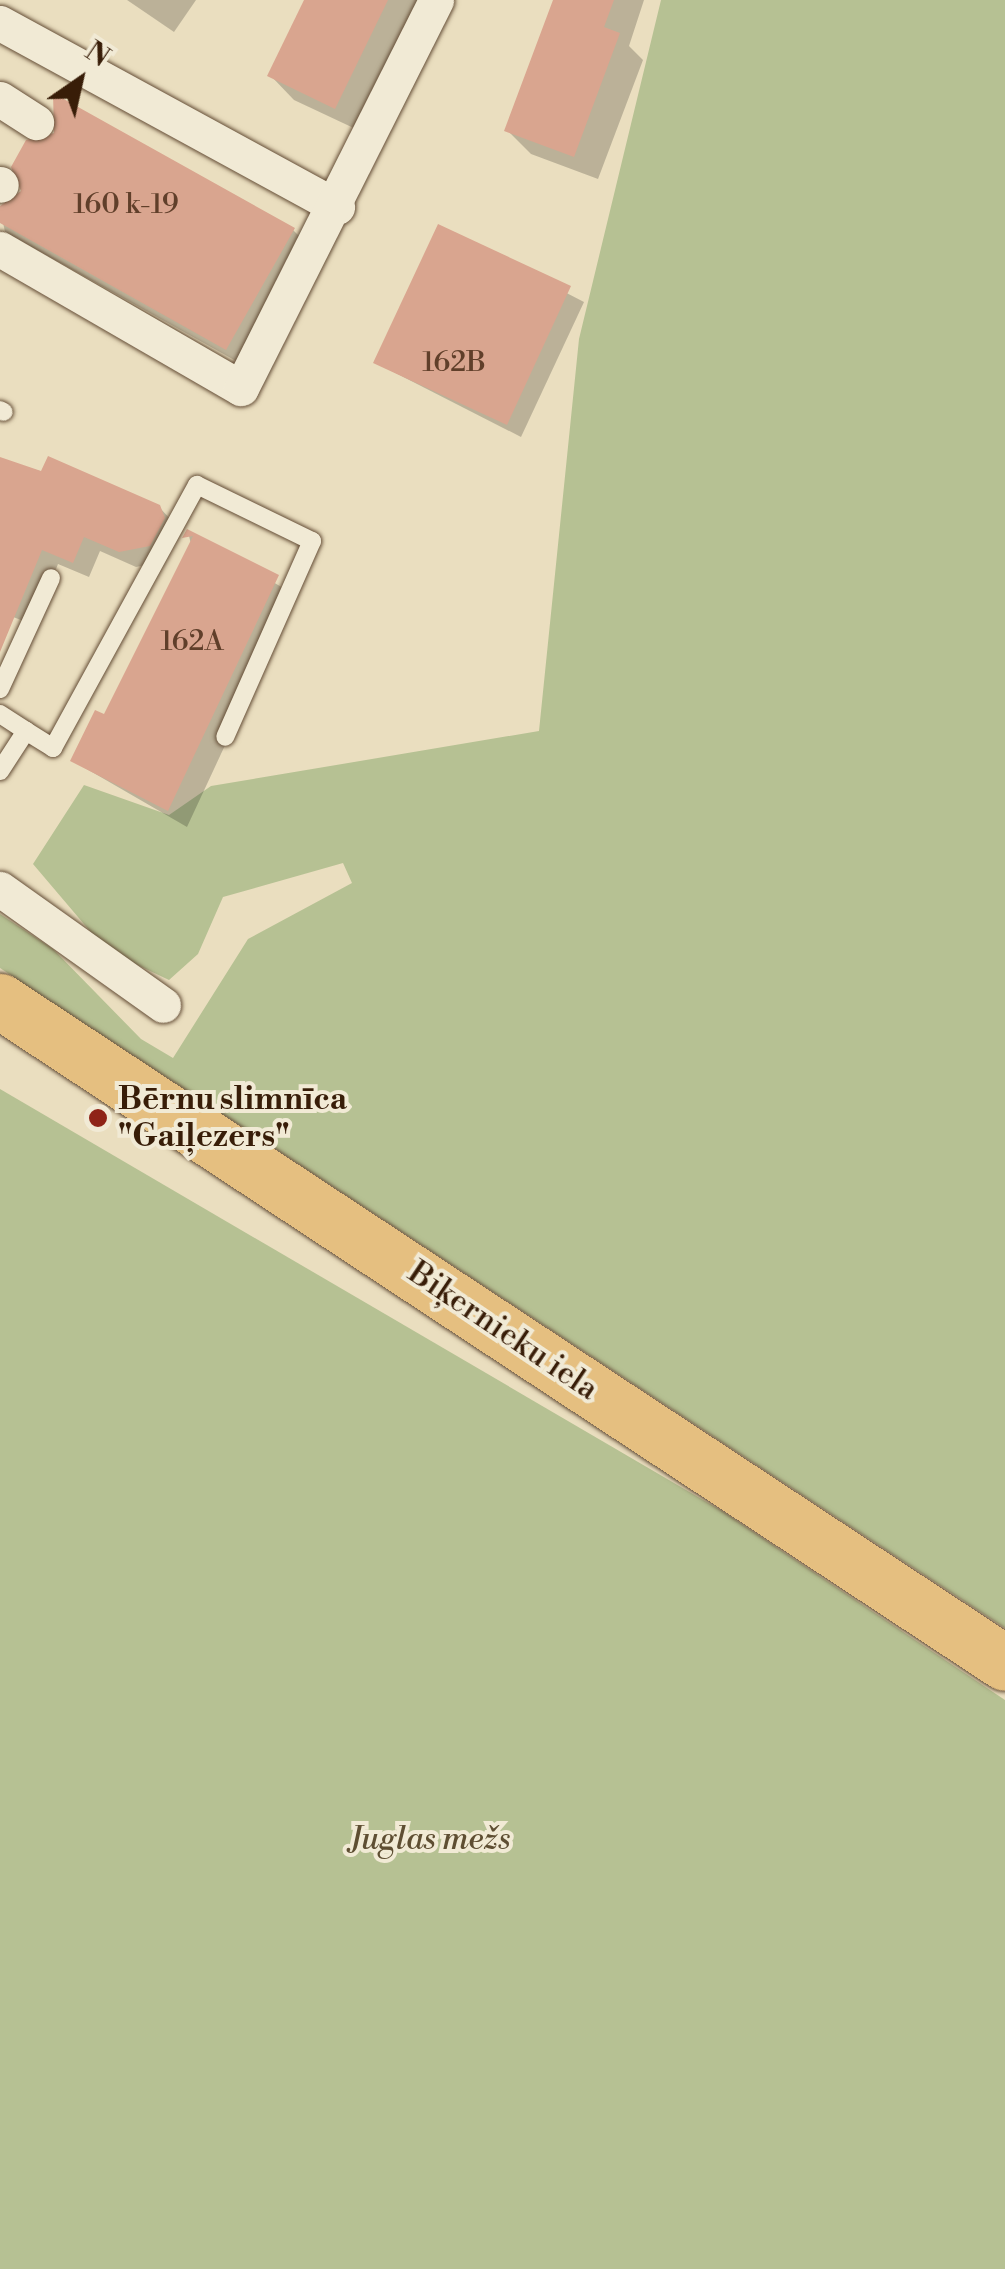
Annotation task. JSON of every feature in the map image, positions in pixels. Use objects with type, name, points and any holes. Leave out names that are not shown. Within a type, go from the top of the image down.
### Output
[{"type":"main road","name":"Biķernieku iela","points":[[0,1001],[1005,1663]]},
{"type":"street","points":[[0,250],[241,388],[338,207],[436,0]]},
{"type":"street","points":[[0,22],[338,207]]},
{"type":"street","points":[[0,99],[36,122]]},
{"type":"street","points":[[0,888],[164,1005]]},
{"type":"lane","points":[[0,714],[53,748],[197,485],[312,541],[225,737]]},
{"type":"lane","points":[[0,689],[51,578]]},
{"type":"lane","points":[[0,771],[26,730]]},
{"type":"green space","points":[[661,0],[1005,0],[1005,1628],[0,968],[0,914],[53,949],[141,1039],[173,1058],[248,939],[352,883],[343,863],[223,897],[198,954],[169,980],[106,950],[33,864],[84,785],[169,815],[211,786],[539,731],[579,339]]},
{"type":"green space","name":"Juglas mežs","points":[[0,1089],[722,1511],[1005,1700],[1005,2269],[0,2269]]},
{"type":"building","points":[[304,0],[388,0],[335,109],[267,76]]},
{"type":"building","points":[[553,0],[614,0],[604,27],[620,33],[574,157],[504,131]]},
{"type":"building","points":[[53,93],[295,228],[226,350],[0,223],[0,206],[21,191],[11,167],[26,140],[54,133]]},
{"type":"building","points":[[438,224],[571,286],[507,425],[373,363]]},
{"type":"building","points":[[48,456],[160,505],[165,518],[150,546],[119,552],[84,537],[73,563],[42,550],[0,652],[0,457],[41,471]]},
{"type":"building","points":[[187,529],[279,575],[168,811],[70,761],[95,710],[104,714],[193,536],[182,538]]},
{"type":"place","name":"Bērnu slimnīca \"Gaiļezers\"","points":[[98,1118]]}]
